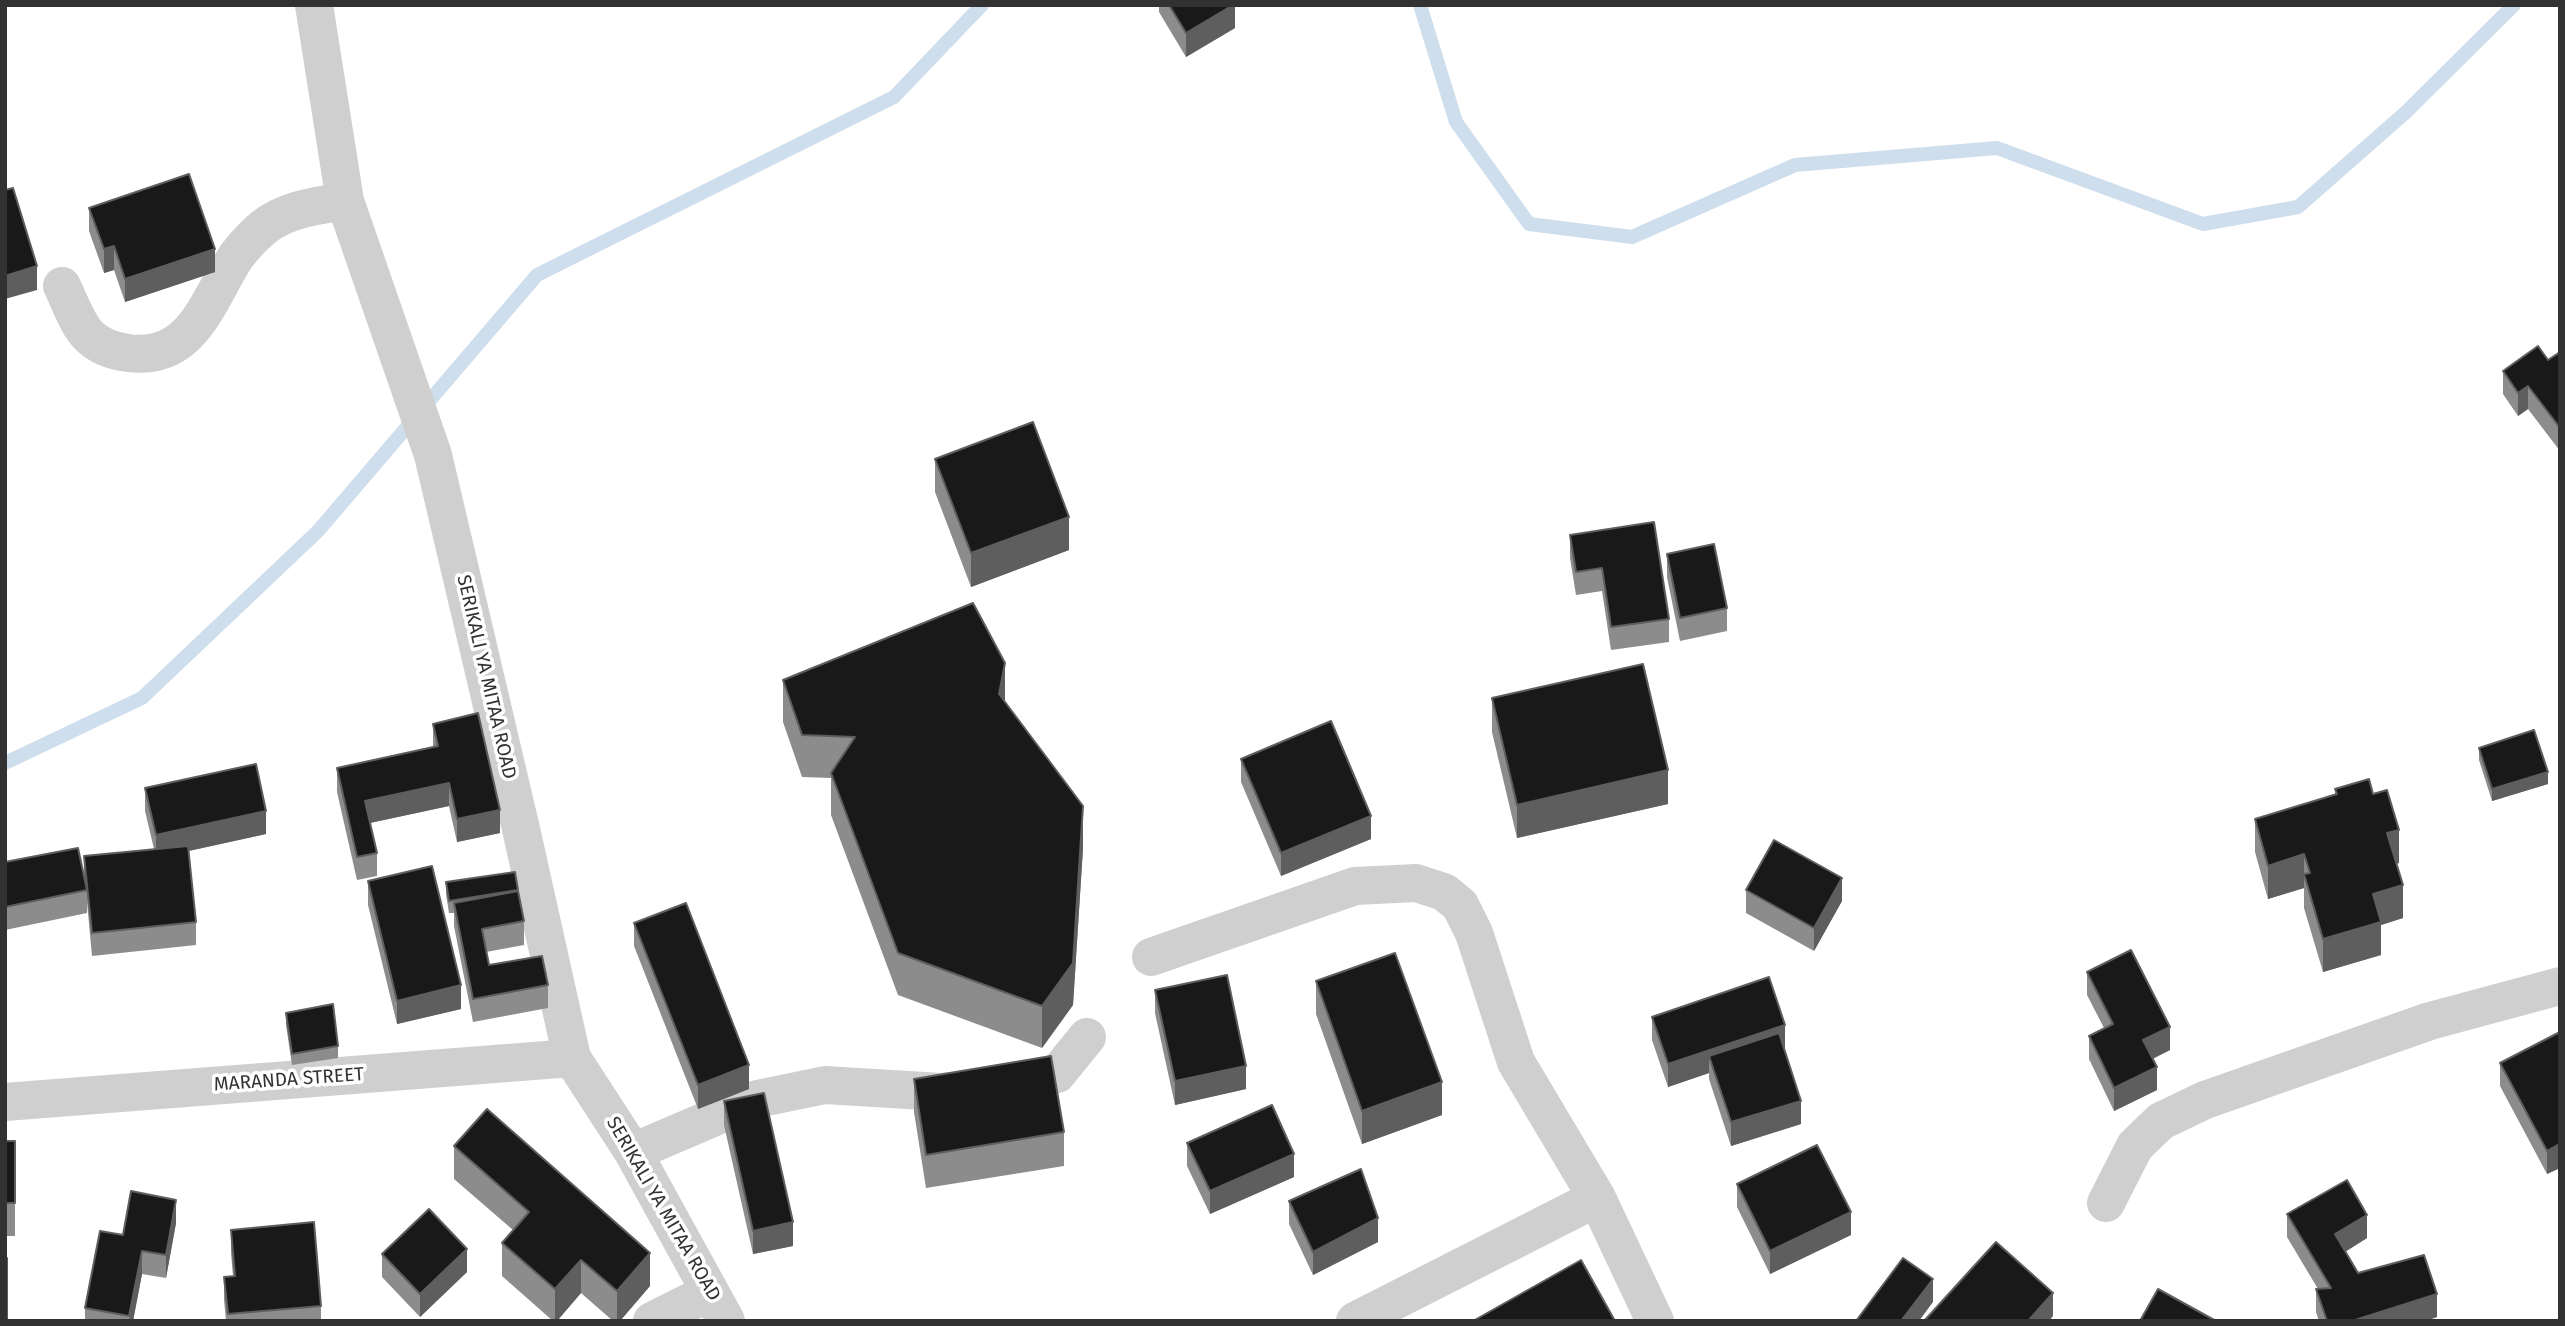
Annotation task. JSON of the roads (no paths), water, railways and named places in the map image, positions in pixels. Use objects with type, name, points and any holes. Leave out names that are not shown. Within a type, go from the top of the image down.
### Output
[{"type":"street","name":"SERIKALI YA MITAA ROAD","points":[[314,5],[345,201],[433,455],[522,829],[572,1058],[634,1152],[718,1306]]},
{"type":"street","points":[[62,286],[84,334],[111,350],[146,355],[177,344],[200,321],[233,260],[264,227],[296,210],[345,201]]},
{"type":"street","points":[[1152,957],[1355,886],[1416,883],[1444,892],[1460,905],[1474,933],[1516,1062],[1597,1198],[1655,1321]]},
{"type":"street","points":[[2106,1203],[2135,1146],[2161,1122],[2205,1100],[2430,1021],[2560,986]]},
{"type":"street","points":[[634,1152],[757,1099],[825,1085],[941,1092],[1003,1087],[1057,1074],[1087,1037]]},
{"type":"street","name":"MARANDA STREET","points":[[5,1102],[572,1058]]},
{"type":"street","points":[[1355,1321],[1597,1198]]},
{"type":"street","points":[[652,1321],[718,1306]]},
{"type":"waterway","points":[[5,763],[142,698],[318,531],[537,275],[894,97],[982,5]]},
{"type":"waterway","points":[[1420,5],[1456,122],[1529,224],[1632,237],[1795,165],[1997,148],[2203,224],[2298,207],[2405,113],[2514,5]]}]
